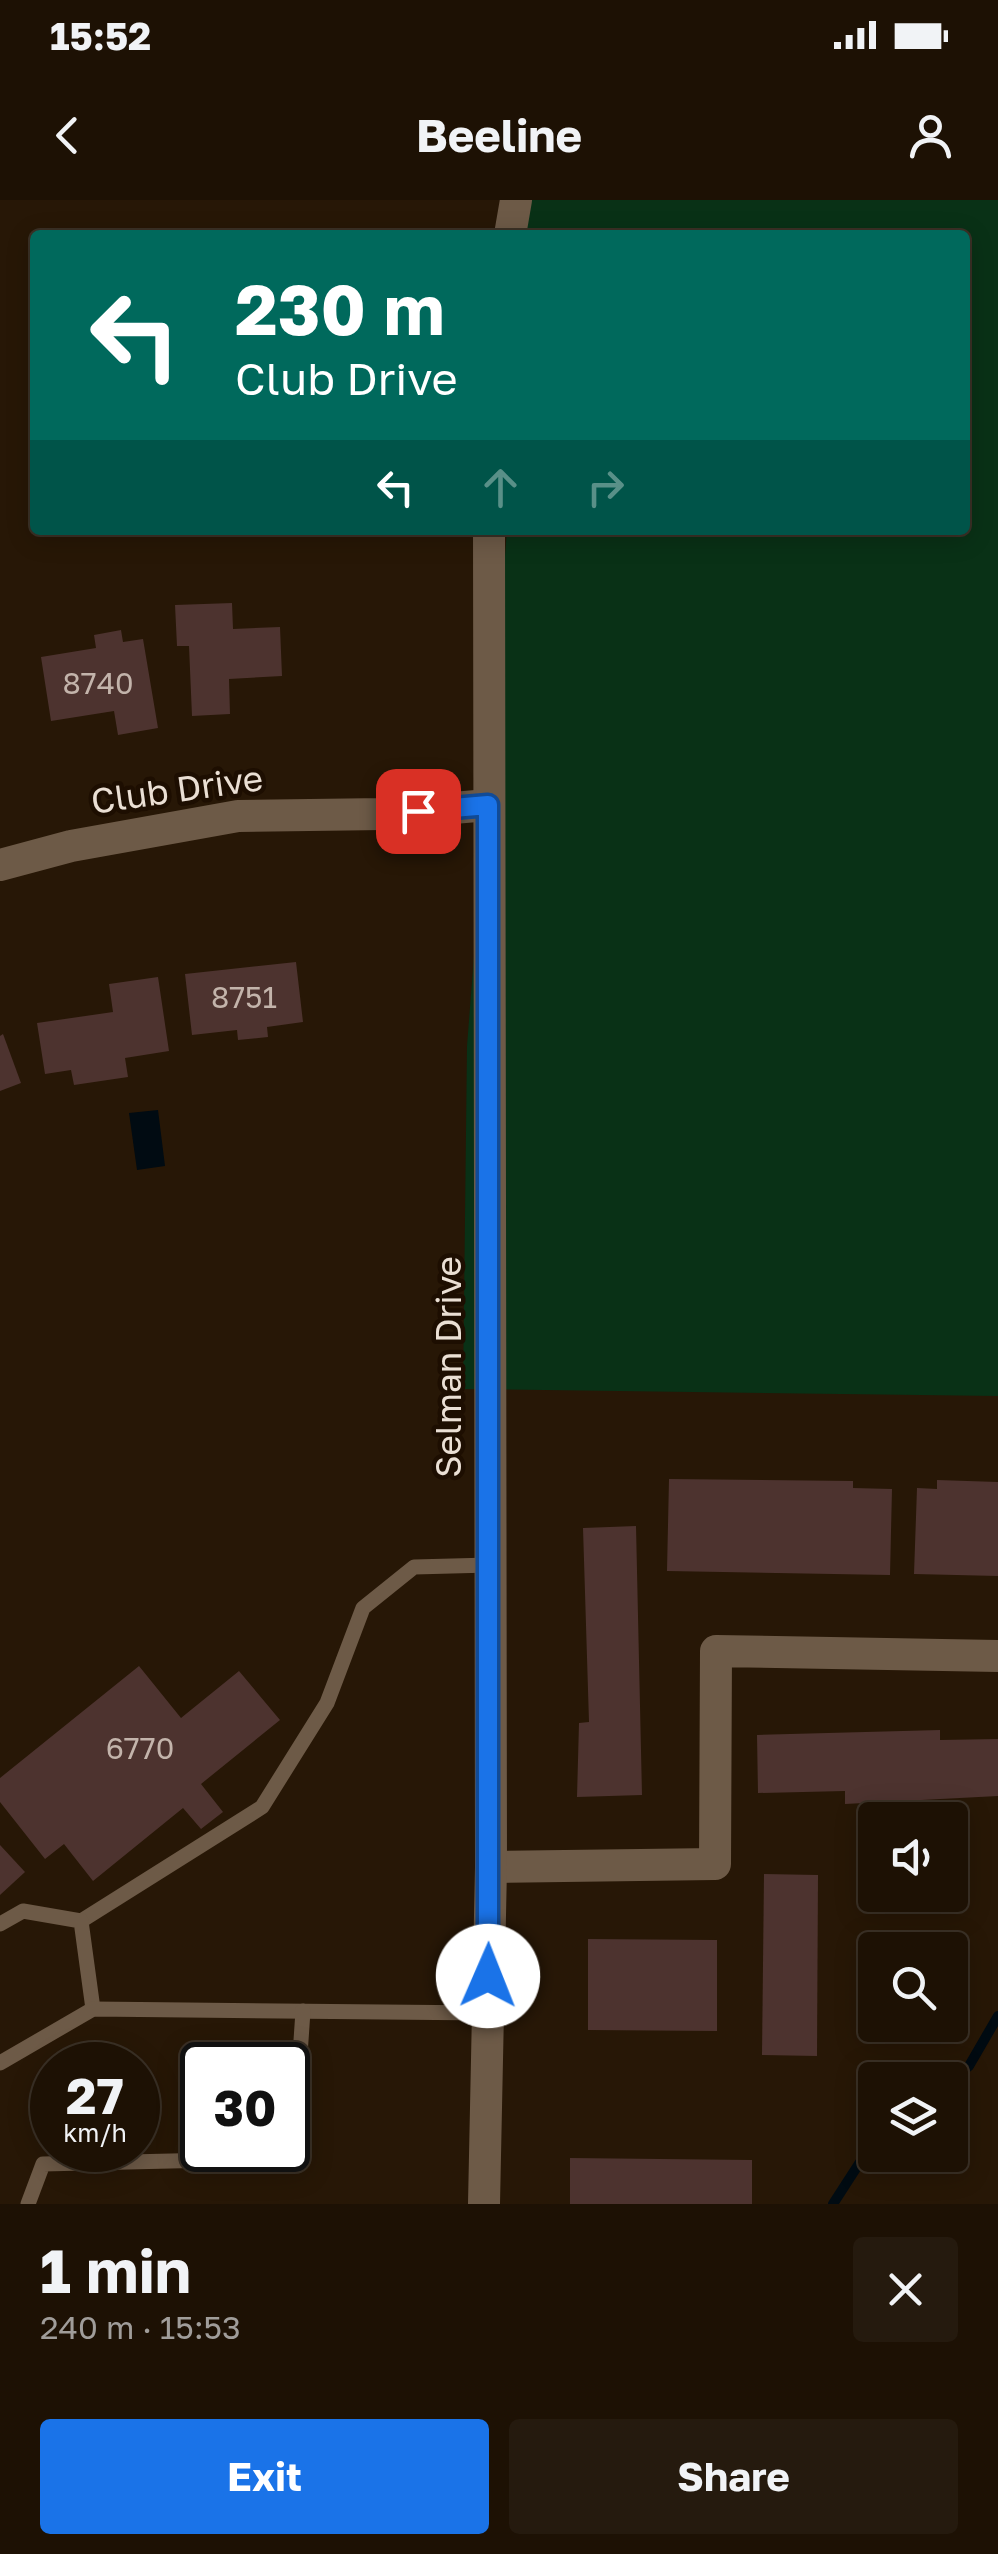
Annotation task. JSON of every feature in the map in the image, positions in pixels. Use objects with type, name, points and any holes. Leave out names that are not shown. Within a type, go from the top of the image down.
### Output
[{"type":"street","points":[[511,230],[516,200]]},
{"type":"street","name":"Selman Drive","points":[[484,2204],[491,1867],[489,535]]},
{"type":"street","name":"Club Drive","points":[[0,865],[71,846],[238,816],[384,814],[488,805]]},
{"type":"street","points":[[491,1867],[715,1864],[716,1650],[998,1656]]},
{"type":"lane","points":[[0,1924],[24,1912],[81,1921],[262,1807],[327,1702],[362,1608],[414,1567],[490,1565]]},
{"type":"lane","points":[[81,1921],[93,2010]]},
{"type":"lane","points":[[0,2063],[93,2010],[488,2013]]},
{"type":"lane","points":[[28,2204],[43,2164],[293,2158],[304,2011]]},
{"type":"green space","points":[[519,200],[998,200],[998,1396],[463,1389],[467,1046],[507,535],[970,535],[970,230],[520,230]]},
{"type":"shaded area","points":[[158,1110],[165,1166],[137,1170],[129,1113]]},
{"type":"building","points":[[232,603],[233,629],[280,627],[282,676],[229,679],[230,714],[192,716],[189,646],[177,646],[175,605]]},
{"type":"building","points":[[121,630],[123,642],[143,639],[158,728],[118,735],[114,711],[51,721],[41,657],[96,648],[94,635]]},
{"type":"building","points":[[296,962],[303,1022],[267,1027],[268,1037],[238,1040],[237,1030],[192,1035],[185,974]]},
{"type":"building","points":[[158,977],[169,1051],[125,1058],[128,1077],[74,1085],[71,1070],[45,1074],[37,1023],[113,1012],[109,984]]},
{"type":"building","points":[[3,1034],[21,1083],[0,1091],[0,1036]]},
{"type":"building","points":[[669,1479],[853,1481],[853,1488],[892,1489],[890,1575],[667,1571]]},
{"type":"building","points":[[937,1480],[998,1482],[998,1576],[914,1574],[917,1488],[937,1489]]},
{"type":"building","points":[[636,1526],[642,1795],[577,1797],[579,1723],[589,1722],[583,1528]]},
{"type":"building","points":[[139,1666],[181,1718],[239,1671],[280,1720],[201,1784],[223,1812],[201,1829],[183,1808],[93,1881],[64,1844],[45,1859],[0,1802],[0,1778]]},
{"type":"building","points":[[940,1730],[940,1740],[998,1739],[998,1796],[845,1804],[845,1791],[758,1793],[757,1735]]},
{"type":"building","points":[[0,1845],[25,1872],[0,1895]]},
{"type":"building","points":[[764,1874],[818,1875],[817,2056],[762,2055]]},
{"type":"building","points":[[588,1939],[717,1940],[717,2031],[588,2030]]},
{"type":"building","points":[[570,2158],[752,2160],[752,2204],[570,2204]]},
{"type":"waterway","points":[[968,2067],[998,2016]]},
{"type":"waterway","points":[[833,2204],[858,2165]]},
{"type":"route","points":[[418,811],[488,805],[488,1976]]}]
